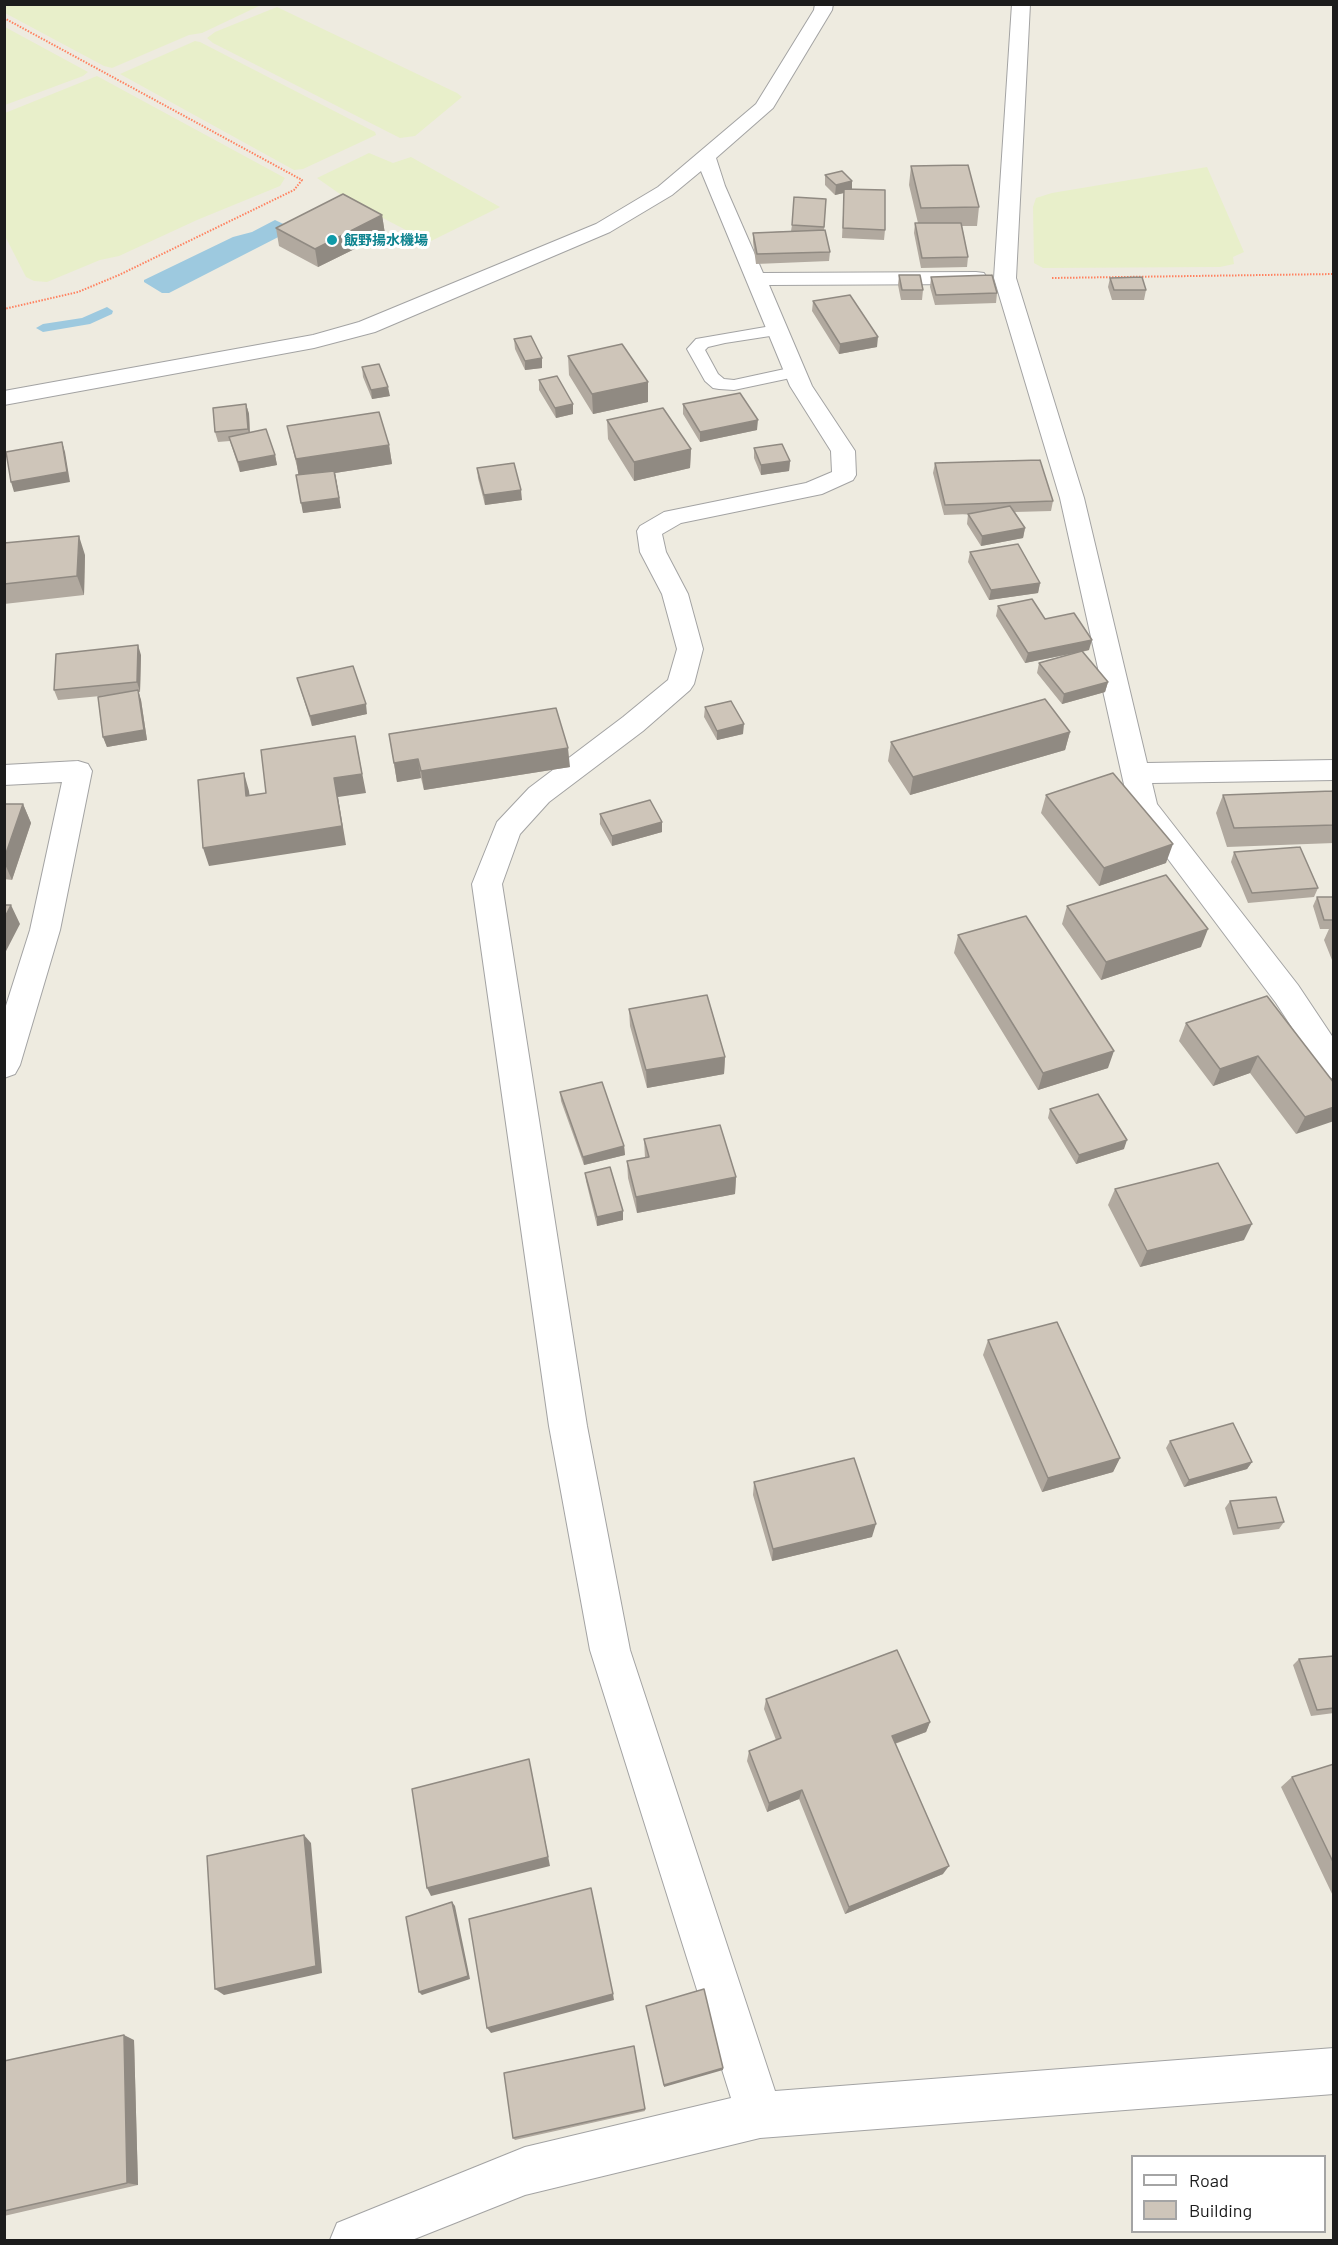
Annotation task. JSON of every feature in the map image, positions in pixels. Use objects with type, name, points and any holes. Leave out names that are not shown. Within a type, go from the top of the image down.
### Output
[{"type":"street","points":[[4,398],[314,341],[367,327],[603,228],[664,191],[763,108],[823,10],[824,4]]},
{"type":"street","points":[[1021,4],[1005,278],[1072,498],[1143,807],[1287,994],[1334,1066]]},
{"type":"street","points":[[706,156],[715,186],[794,372],[843,451],[844,475],[813,489],[673,517],[649,531],[653,552],[675,594],[690,649],[680,684],[633,724],[539,795],[507,829],[487,884],[568,1426],[610,1650],[760,2115]]},
{"type":"street","points":[[755,279],[1005,278]]},
{"type":"street","points":[[1135,773],[1334,770]]},
{"type":"street","points":[[4,775],[78,771],[45,930],[4,1065]]},
{"type":"street","points":[[354,2241],[525,2171],[760,2115],[1334,2072]]},
{"type":"lane","points":[[777,330],[725,338],[702,344],[696,349],[711,377],[719,384],[734,385],[794,372]]},
{"type":"path","points":[[4,18],[302,180],[294,190],[119,275],[78,292],[4,309]]},
{"type":"path","points":[[1005,278],[1334,274]]},
{"type":"green space","points":[[261,4],[202,33],[189,35],[112,68],[104,66],[5,13],[4,5]]},
{"type":"green space","points":[[277,7],[462,97],[415,136],[400,138],[207,38],[215,32]]},
{"type":"green space","points":[[4,27],[88,72],[83,76],[5,105]]},
{"type":"green space","points":[[195,41],[375,132],[376,135],[303,169],[294,170],[120,74]]},
{"type":"green space","points":[[97,76],[285,178],[280,186],[197,220],[119,256],[100,260],[47,282],[34,281],[26,277],[5,236],[5,113]]},
{"type":"green space","points":[[369,153],[393,163],[411,157],[500,207],[429,242],[350,201],[317,178]]},
{"type":"green space","points":[[1207,167],[1244,252],[1233,257],[1234,264],[1220,267],[1043,268],[1034,263],[1033,207],[1036,198],[1052,193]]},
{"type":"water","points":[[275,220],[294,229],[169,293],[162,293],[144,282],[233,237],[252,232]]},
{"type":"building","points":[[968,165],[979,207],[921,208],[911,166]]},
{"type":"building","points":[[842,171],[852,181],[836,185],[825,175]]},
{"type":"building","points":[[844,189],[885,190],[885,230],[843,228]]},
{"type":"building","points":[[343,194],[382,215],[315,249],[276,228]]},
{"type":"building","points":[[794,197],[826,199],[824,227],[792,225]]},
{"type":"building","points":[[915,223],[961,223],[968,257],[922,258]]},
{"type":"building","points":[[825,230],[830,252],[757,254],[753,233]]},
{"type":"building","points":[[899,275],[920,275],[923,290],[902,290]]},
{"type":"building","points":[[992,275],[997,293],[936,295],[931,277]]},
{"type":"building","points":[[1142,277],[1146,290],[1114,290],[1110,278]]},
{"type":"building","points":[[850,295],[878,337],[840,344],[813,301]]},
{"type":"building","points":[[531,336],[542,358],[525,361],[514,339]]},
{"type":"building","points":[[622,344],[648,382],[592,394],[568,356]]},
{"type":"building","points":[[379,364],[388,387],[371,390],[362,367]]},
{"type":"building","points":[[557,376],[573,404],[555,408],[539,380]]},
{"type":"building","points":[[740,393],[758,420],[700,432],[683,404]]},
{"type":"building","points":[[246,404],[248,429],[215,432],[213,408]]},
{"type":"building","points":[[663,408],[691,449],[634,462],[607,420]]},
{"type":"building","points":[[379,412],[389,445],[296,459],[287,426]]},
{"type":"building","points":[[266,429],[275,455],[238,462],[229,437]]},
{"type":"building","points":[[62,442],[67,472],[11,482],[6,452]]},
{"type":"building","points":[[782,444],[790,461],[761,465],[754,448]]},
{"type":"building","points":[[1040,460],[1053,501],[945,505],[935,463]]},
{"type":"building","points":[[514,463],[521,490],[484,495],[477,468]]},
{"type":"building","points":[[334,471],[339,498],[301,503],[296,475]]},
{"type":"building","points":[[1010,506],[1025,528],[982,536],[968,514]]},
{"type":"building","points":[[79,536],[77,576],[4,584],[4,543]]},
{"type":"building","points":[[1018,544],[1040,583],[991,590],[970,552]]},
{"type":"building","points":[[1032,599],[1045,619],[1074,613],[1092,640],[1028,653],[998,606]]},
{"type":"building","points":[[138,645],[137,682],[54,690],[56,654]]},
{"type":"building","points":[[1082,651],[1108,682],[1064,694],[1039,663]]},
{"type":"building","points":[[353,666],[366,704],[310,716],[297,678]]},
{"type":"building","points":[[138,690],[144,730],[103,737],[98,697]]},
{"type":"building","points":[[1045,699],[1070,732],[913,777],[891,742]]},
{"type":"building","points":[[731,701],[744,724],[717,731],[705,707]]},
{"type":"building","points":[[556,708],[568,748],[421,771],[418,759],[394,763],[389,734]]},
{"type":"building","points":[[355,736],[362,774],[334,778],[342,826],[203,848],[198,780],[244,773],[246,796],[266,793],[261,750]]},
{"type":"building","points":[[1113,773],[1173,844],[1104,868],[1046,795]]},
{"type":"building","points":[[1332,791],[1334,825],[1234,828],[1223,795]]},
{"type":"building","points":[[650,800],[662,822],[612,836],[600,814]]},
{"type":"building","points":[[4,804],[23,804],[4,859]]},
{"type":"building","points":[[1300,847],[1318,888],[1252,893],[1234,852]]},
{"type":"building","points":[[1166,875],[1208,929],[1106,962],[1067,906]]},
{"type":"building","points":[[1317,897],[1334,897],[1334,920],[1324,920]]},
{"type":"building","points":[[4,905],[11,905],[4,919]]},
{"type":"building","points":[[1026,916],[1114,1051],[1043,1073],[958,935]]},
{"type":"building","points":[[707,995],[725,1057],[646,1070],[629,1009]]},
{"type":"building","points":[[1267,996],[1334,1083],[1334,1107],[1305,1117],[1258,1056],[1220,1069],[1186,1023]]},
{"type":"building","points":[[602,1082],[624,1146],[583,1157],[560,1092]]},
{"type":"building","points":[[1098,1094],[1127,1140],[1079,1155],[1050,1109]]},
{"type":"building","points":[[720,1125],[736,1177],[636,1197],[627,1161],[649,1157],[644,1139]]},
{"type":"building","points":[[1218,1163],[1252,1224],[1147,1251],[1115,1189]]},
{"type":"building","points":[[610,1167],[623,1211],[597,1217],[585,1173]]},
{"type":"building","points":[[1057,1322],[1120,1458],[1048,1478],[988,1340]]},
{"type":"building","points":[[1233,1423],[1252,1462],[1189,1480],[1170,1441]]},
{"type":"building","points":[[854,1458],[876,1524],[773,1549],[754,1482]]},
{"type":"building","points":[[1276,1497],[1284,1522],[1238,1528],[1230,1501]]},
{"type":"building","points":[[897,1650],[930,1722],[892,1736],[949,1866],[849,1907],[802,1790],[769,1803],[749,1751],[781,1738],[766,1699]]},
{"type":"building","points":[[1334,1656],[1334,1708],[1317,1710],[1299,1659]]},
{"type":"building","points":[[529,1759],[548,1857],[427,1888],[412,1789]]},
{"type":"building","points":[[1334,1764],[1334,1864],[1292,1777]]},
{"type":"building","points":[[304,1835],[316,1966],[215,1989],[207,1856]]},
{"type":"building","points":[[591,1888],[613,1994],[487,2028],[469,1919]]},
{"type":"building","points":[[452,1902],[468,1976],[419,1992],[406,1917]]},
{"type":"building","points":[[704,1989],[723,2068],[664,2085],[646,2006]]},
{"type":"building","points":[[124,2035],[127,2183],[4,2211],[4,2061]]},
{"type":"building","points":[[634,2046],[645,2109],[513,2138],[504,2073]]},
{"type":"waterway","points":[[43,328],[85,321],[107,311]]},
{"type":"place","name":"飯野揚水機場","points":[[332,240]]}]
